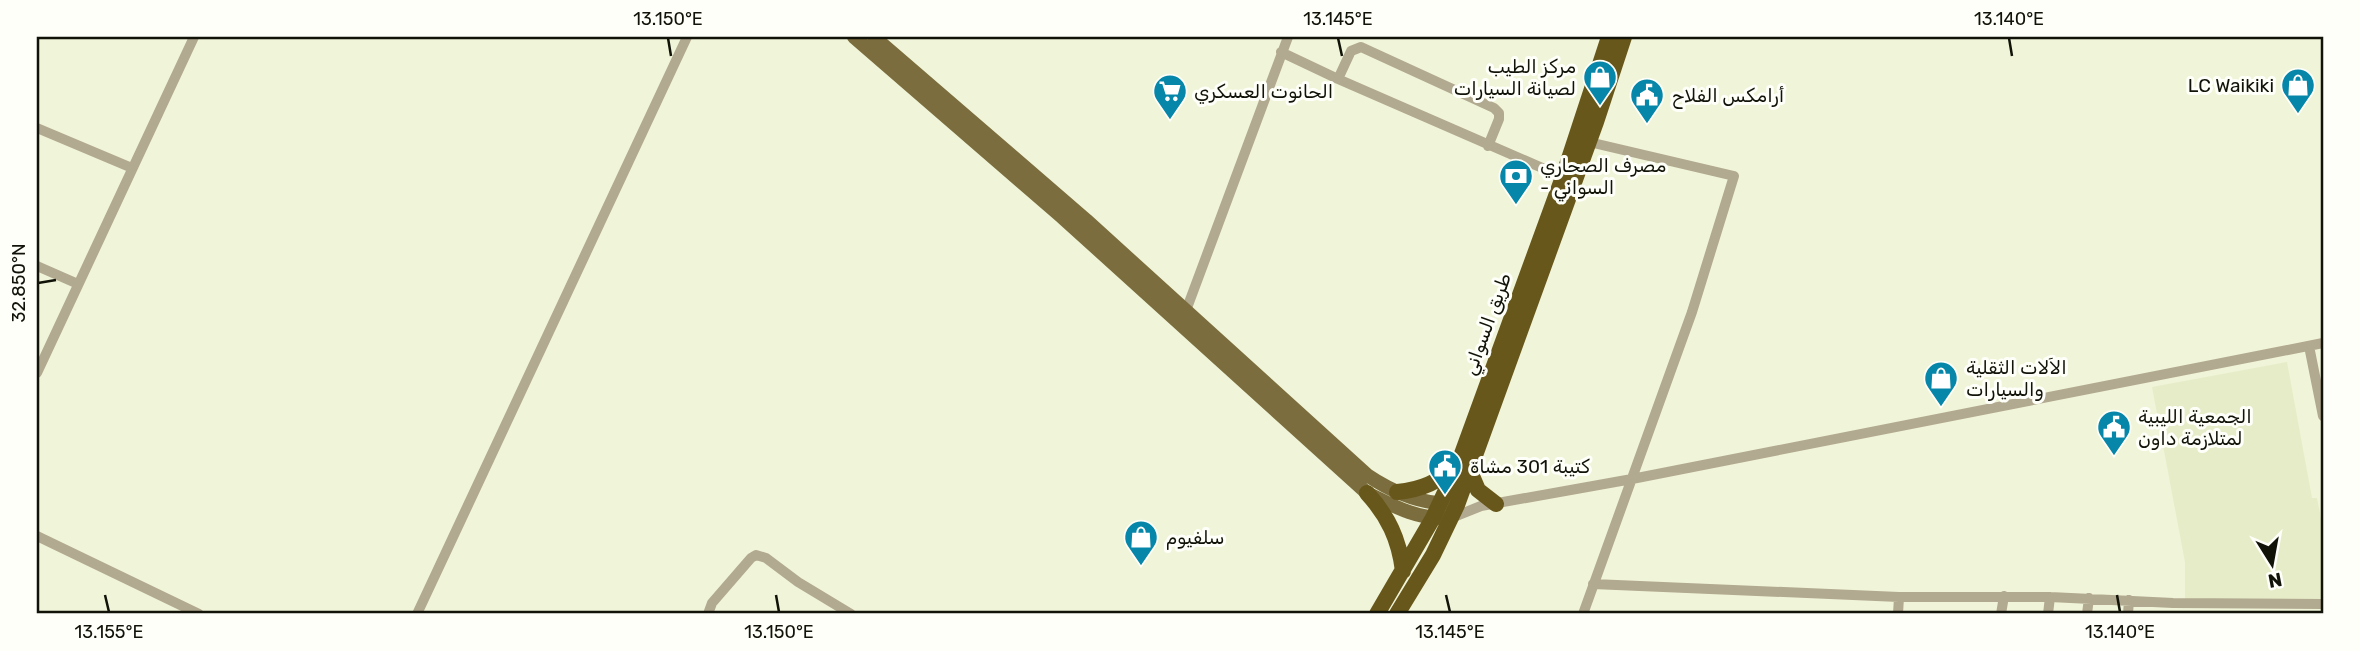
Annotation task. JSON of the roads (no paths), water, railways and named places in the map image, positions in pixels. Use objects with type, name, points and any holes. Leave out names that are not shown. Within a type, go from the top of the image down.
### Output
[{"type":"highway","name":"طريق السواني","points":[[1397,614],[1433,555],[1454,511],[1464,465],[1609,37]]},
{"type":"highway","name":"طريق السواني","points":[[1377,614],[1464,465],[1589,142],[1624,37]]},
{"type":"highway","points":[[1397,492],[1411,491],[1464,465],[1488,505]]},
{"type":"highway","points":[[1367,493],[1389,520],[1401,553],[1403,570]]},
{"type":"main road","points":[[854,37],[1062,217],[1367,493],[1398,509],[1454,511]]},
{"type":"main road","points":[[874,37],[1186,310],[1367,475],[1436,511]]},
{"type":"street","points":[[37,373],[194,37]]},
{"type":"street","points":[[417,614],[687,37]]},
{"type":"street","points":[[1181,325],[1288,37]]},
{"type":"street","points":[[1338,79],[1351,51],[1361,47],[1494,108],[1499,113],[1499,119],[1488,146]]},
{"type":"street","points":[[1281,52],[1563,177]]},
{"type":"street","points":[[37,128],[132,168]]},
{"type":"street","points":[[1583,614],[1692,312],[1734,176],[1589,142]]},
{"type":"street","points":[[37,266],[78,284]]},
{"type":"street","points":[[1454,511],[1632,479],[2323,343]]},
{"type":"street","points":[[2309,346],[2323,416]]},
{"type":"street","points":[[37,536],[200,614]]},
{"type":"street","points":[[708,614],[712,603],[756,555],[766,558],[798,582],[851,614]]},
{"type":"street","points":[[1593,584],[1899,597],[2089,598],[2129,600],[2172,609],[2270,609],[2323,604]]},
{"type":"street","points":[[2001,614],[2004,596]]},
{"type":"street","points":[[1898,614],[1899,597]]},
{"type":"street","points":[[2048,614],[2050,597]]},
{"type":"street","points":[[2088,614],[2089,598]]},
{"type":"street","points":[[2128,614],[2129,600]]},
{"type":"place","name":"مركز الطيب لصيانة السيارات","points":[[1600,107]]},
{"type":"place","name":"LC Waikiki","points":[[2298,115]]},
{"type":"place","name":"الحانوت العسكري","points":[[1170,121]]},
{"type":"place","name":"أرامكس الفلاح","points":[[1647,125]]},
{"type":"place","name":"مصرف الصحاري - السواني","points":[[1516,206]]},
{"type":"place","name":"الاَلات الثقلية والسيارات","points":[[1941,408]]},
{"type":"place","name":"الجمعية الليبية لمتلازمة داون","points":[[2114,457]]},
{"type":"place","name":"كتيبة 301 مشاة","points":[[1445,496]]},
{"type":"place","name":"سلفيوم","points":[[1141,567]]}]
